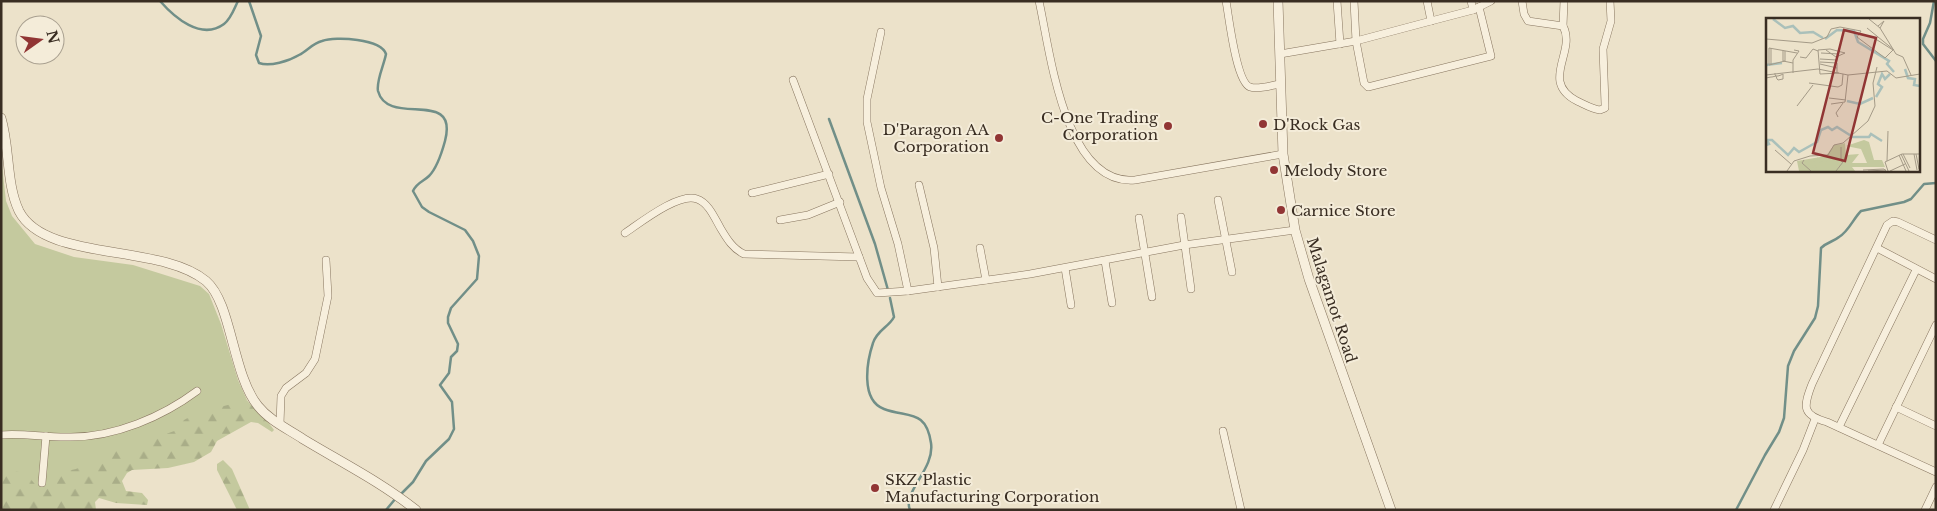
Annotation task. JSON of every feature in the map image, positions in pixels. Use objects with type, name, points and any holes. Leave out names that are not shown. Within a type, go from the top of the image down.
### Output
[{"type":"street","points":[[1039,1],[1068,123],[1085,153],[1105,173],[1116,179],[1134,180],[1284,154]]},
{"type":"street","points":[[1226,1],[1238,64],[1244,83],[1250,87],[1281,84]]},
{"type":"street","name":"Malagamot Road","points":[[1278,1],[1284,154],[1295,230],[1309,279],[1391,510]]},
{"type":"street","points":[[1337,1],[1340,44]]},
{"type":"street","points":[[1354,1],[1356,41],[1364,83],[1368,87],[1490,57],[1491,52],[1476,8],[1471,1]]},
{"type":"street","points":[[1427,1],[1431,21]]},
{"type":"street","points":[[1280,54],[1356,41],[1476,8],[1491,1]]},
{"type":"street","points":[[1522,1],[1524,14],[1528,21],[1563,26]]},
{"type":"street","points":[[1564,1],[1563,26],[1566,35],[1559,77],[1563,90],[1567,96],[1602,110],[1606,104],[1603,49],[1612,21],[1610,1]]},
{"type":"street","points":[[881,32],[867,99],[867,122],[881,188],[898,244],[908,291]]},
{"type":"street","points":[[793,80],[870,285],[877,293],[908,291],[986,280],[1105,261],[1184,244],[1295,230]]},
{"type":"street","points":[[1,118],[8,143],[12,191],[20,213],[28,224],[54,240],[151,258],[188,271],[207,282],[218,297],[248,391],[264,413],[387,488],[416,510]]},
{"type":"street","points":[[752,193],[828,174]]},
{"type":"street","points":[[919,185],[934,248],[938,287]]},
{"type":"street","points":[[625,233],[672,203],[697,198],[708,208],[732,246],[744,254],[859,257]]},
{"type":"street","points":[[1218,200],[1232,272]]},
{"type":"street","points":[[780,220],[808,215],[840,202]]},
{"type":"street","points":[[1181,217],[1191,289]]},
{"type":"street","points":[[1139,218],[1143,253],[1152,297]]},
{"type":"street","points":[[1936,240],[1904,224],[1893,221],[1887,225],[1808,395],[1806,408],[1815,419],[1839,427],[1936,472]]},
{"type":"street","points":[[980,248],[986,280]]},
{"type":"street","points":[[1877,248],[1936,279]]},
{"type":"street","points":[[280,424],[281,396],[286,388],[306,373],[315,359],[328,296],[326,260]]},
{"type":"street","points":[[1105,261],[1112,303]]},
{"type":"street","points":[[1065,268],[1071,305]]},
{"type":"street","points":[[1839,427],[1916,270]]},
{"type":"street","points":[[1878,445],[1936,325]]},
{"type":"street","points":[[1,435],[90,436],[113,431],[163,413],[197,391]]},
{"type":"street","points":[[1896,407],[1936,426]]},
{"type":"street","points":[[1774,510],[1803,450],[1815,419]]},
{"type":"street","points":[[1223,431],[1241,510]]},
{"type":"street","points":[[42,483],[46,436]]},
{"type":"street","points":[[1925,510],[1936,487]]},
{"type":"green space","points":[[1,157],[6,201],[12,216],[35,244],[74,257],[133,265],[200,286],[209,294],[221,324],[238,380],[247,400],[55,510],[1,510]]},
{"type":"green space","points":[[247,400],[274,430],[272,432],[258,423],[251,422],[217,441],[211,452],[194,462],[168,468],[132,470],[127,473],[122,481],[126,491],[142,493],[148,500],[147,505],[116,503],[99,498],[95,502],[96,510],[1,510],[3,473],[22,473],[30,478],[42,492],[48,488],[53,469],[59,466],[67,471],[76,469],[115,448],[145,450],[151,443],[154,434],[166,434],[177,430],[184,420],[197,413]]},
{"type":"green space","points":[[223,460],[232,469],[250,510],[237,510],[217,470],[217,464]]},
{"type":"waterway","points":[[160,1],[180,20],[206,30],[215,29],[224,24],[232,14],[238,1]]},
{"type":"waterway","points":[[249,1],[261,36],[256,55],[259,63],[274,64],[285,61],[322,41],[347,39],[367,42],[376,45],[386,54],[378,87],[384,102],[395,107],[433,111],[442,116],[447,125],[445,141],[437,164],[432,173],[418,184],[413,191],[422,207],[465,230],[473,241],[479,256],[477,279],[451,308],[448,317],[448,323],[458,344],[457,351],[451,357],[449,373],[440,385],[452,402],[454,429],[449,439],[426,461],[413,482],[400,495]]},
{"type":"waterway","points":[[1934,1],[1930,23],[1923,39],[1923,44],[1936,61]]},
{"type":"waterway","points":[[829,119],[875,244],[888,290]]},
{"type":"waterway","points":[[1736,510],[1779,432],[1784,418],[1788,366],[1794,351],[1815,318],[1818,306],[1821,248],[1842,234],[1861,211],[1904,202],[1911,199],[1924,184],[1936,183]]},
{"type":"waterway","points":[[890,298],[894,317],[875,339],[869,360],[867,379],[868,389],[876,404],[884,409],[915,417],[925,425],[929,432],[931,453],[924,471],[910,496],[910,510]]},
{"type":"waterway","points":[[386,510],[396,498]]},
{"type":"place","name":"D'Rock Gas","points":[[1263,124]]},
{"type":"place","name":"C-One Trading Corporation","points":[[1168,126]]},
{"type":"place","name":"D'Paragon AA Corporation","points":[[999,138]]},
{"type":"place","name":"Melody Store","points":[[1274,170]]},
{"type":"place","name":"Carnice Store","points":[[1281,210]]},
{"type":"place","name":"SKZ Plastic Manufacturing Corporation","points":[[875,488]]}]
